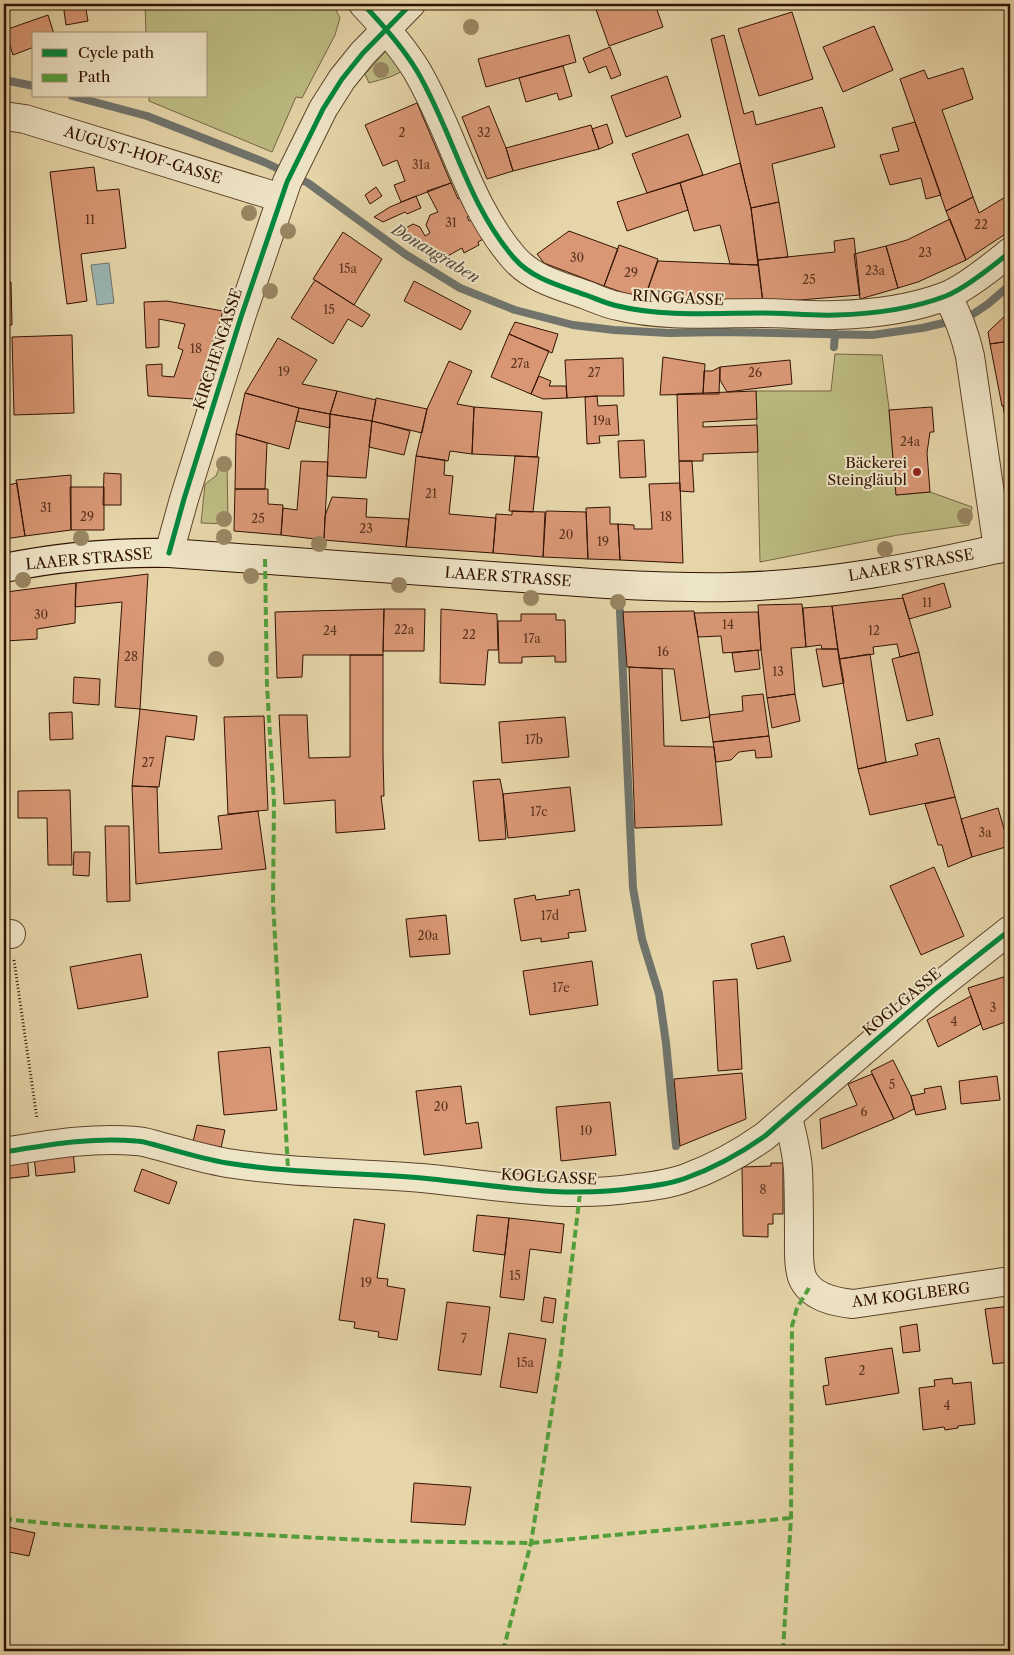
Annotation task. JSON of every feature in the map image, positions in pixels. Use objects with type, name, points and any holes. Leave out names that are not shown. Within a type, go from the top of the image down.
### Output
[{"type":"street","name":"RINGGASSE","points":[[363,4],[386,28],[418,72],[472,192],[488,222],[514,259],[528,271],[549,282],[617,306],[665,312],[851,314],[897,309],[955,313],[976,278],[1010,252]]},
{"type":"street","points":[[386,28],[411,4]]},
{"type":"street","name":"KIRCHENGASSE","points":[[169,552],[241,317],[284,190],[323,109],[342,79],[386,28]]},
{"type":"street","name":"AUGUST-HOF-GASSE","points":[[4,116],[26,119],[284,190]]},
{"type":"street","points":[[955,313],[970,356],[1004,548]]},
{"type":"street","name":"LAAER STRASSE","points":[[4,568],[41,560],[100,554],[169,552],[606,584],[696,588],[835,579],[1004,548]]},
{"type":"street","name":"KOGLGASSE","points":[[4,1152],[75,1141],[138,1141],[226,1163],[423,1178],[502,1188],[580,1193],[661,1185],[686,1178],[747,1148],[788,1118],[816,1090],[934,990],[1010,930]]},
{"type":"street","name":"AM KOGLBERG","points":[[788,1118],[796,1148],[798,1169],[799,1262],[802,1277],[809,1288],[821,1297],[840,1303],[853,1304],[1010,1281]]},
{"type":"path","points":[[7,935],[41,1146]]},
{"type":"shaded area","points":[[145,4],[333,4],[340,18],[335,35],[302,98],[296,97],[272,152],[149,101],[149,98],[208,98],[208,32],[146,32]]},
{"type":"shaded area","points":[[387,50],[403,71],[369,83],[365,74]]},
{"type":"shaded area","points":[[835,354],[882,355],[889,408],[896,495],[930,492],[972,507],[969,525],[898,535],[760,562],[756,391],[831,391]]},
{"type":"shaded area","points":[[222,460],[227,460],[228,524],[201,523],[205,484],[216,476]]},
{"type":"water","points":[[109,263],[114,303],[97,305],[91,265]]},
{"type":"building","points":[[4,4],[41,4],[4,10]]},
{"type":"building","points":[[63,4],[85,4],[88,21],[66,25]]},
{"type":"building","points":[[594,4],[655,4],[663,27],[609,46]]},
{"type":"building","points":[[792,12],[813,79],[759,96],[738,29]]},
{"type":"building","points":[[48,15],[53,32],[32,32],[32,48],[13,55],[5,30]]},
{"type":"building","points":[[874,26],[893,70],[843,92],[823,47]]},
{"type":"building","points":[[569,35],[576,62],[486,87],[478,59]]},
{"type":"building","points":[[724,35],[744,114],[753,111],[756,125],[822,107],[835,147],[772,164],[779,202],[751,208],[711,39]]},
{"type":"building","points":[[610,47],[621,75],[611,79],[606,66],[589,73],[583,58]]},
{"type":"building","points":[[563,66],[572,96],[559,100],[557,93],[526,102],[519,78]]},
{"type":"building","points":[[963,68],[973,99],[942,110],[973,197],[946,211],[900,79],[924,70],[928,79]]},
{"type":"building","points":[[667,76],[681,117],[626,137],[611,96]]},
{"type":"building","points":[[417,103],[451,183],[401,202],[394,185],[405,181],[397,160],[383,166],[365,125]]},
{"type":"building","points":[[489,106],[513,171],[487,179],[462,117]]},
{"type":"building","points":[[915,122],[941,195],[926,199],[921,178],[890,185],[880,155],[899,151],[892,128]]},
{"type":"building","points":[[607,124],[613,143],[599,149],[592,129]]},
{"type":"building","points":[[591,125],[599,149],[513,171],[506,148]]},
{"type":"building","points":[[688,134],[703,175],[647,193],[632,154]]},
{"type":"building","points":[[740,163],[751,208],[758,265],[730,264],[720,225],[694,231],[680,183]]},
{"type":"building","points":[[94,167],[97,191],[119,189],[126,248],[81,254],[87,301],[67,304],[50,172]]},
{"type":"building","points":[[451,183],[458,199],[461,197],[471,216],[467,217],[469,221],[473,219],[483,239],[478,242],[479,245],[464,253],[462,248],[436,261],[397,233],[413,224],[420,227],[425,236],[430,233],[426,225],[430,215],[438,212],[427,191]]},
{"type":"building","points":[[680,183],[688,210],[627,231],[617,202]]},
{"type":"building","points":[[376,187],[382,196],[370,204],[365,195]]},
{"type":"building","points":[[416,196],[421,208],[407,214],[405,212],[383,222],[374,217],[390,207]]},
{"type":"building","points":[[1007,196],[1010,202],[1010,231],[966,260],[946,211],[973,197],[979,213]]},
{"type":"building","points":[[779,202],[788,257],[758,260],[751,208]]},
{"type":"building","points":[[950,219],[966,260],[918,282],[898,288],[886,246],[907,240]]},
{"type":"building","points":[[569,231],[618,249],[604,286],[544,263],[537,254]]},
{"type":"building","points":[[343,232],[382,259],[354,305],[313,279]]},
{"type":"building","points":[[854,238],[860,295],[763,303],[758,260],[835,252],[834,241]]},
{"type":"building","points":[[619,245],[658,259],[644,300],[604,286]]},
{"type":"building","points":[[886,246],[898,288],[860,299],[854,254]]},
{"type":"building","points":[[658,261],[758,265],[763,303],[644,300]]},
{"type":"building","points":[[315,280],[370,315],[362,327],[348,319],[333,344],[291,318]]},
{"type":"building","points":[[414,281],[471,311],[461,330],[404,301]]},
{"type":"building","points":[[4,282],[11,282],[12,325],[4,325]]},
{"type":"building","points":[[167,301],[223,311],[195,399],[148,396],[146,365],[162,364],[162,376],[174,377],[183,350],[178,348],[185,324],[159,319],[159,347],[146,348],[144,302]]},
{"type":"building","points":[[1010,311],[1010,341],[990,344],[988,332]]},
{"type":"building","points":[[515,322],[558,334],[552,353],[509,334]]},
{"type":"building","points":[[509,334],[549,351],[531,394],[491,377]]},
{"type":"building","points":[[72,335],[74,413],[14,415],[12,337]]},
{"type":"building","points":[[278,338],[317,360],[302,384],[337,391],[330,414],[299,408],[245,393]]},
{"type":"building","points":[[1010,341],[1010,405],[1002,406],[990,344]]},
{"type":"building","points":[[663,357],[705,364],[703,394],[660,395]]},
{"type":"building","points":[[623,358],[624,396],[567,398],[565,360]]},
{"type":"building","points":[[790,360],[792,384],[727,392],[720,380],[720,367]]},
{"type":"building","points":[[449,361],[472,371],[457,404],[474,407],[472,454],[450,451],[448,461],[416,456],[427,409]]},
{"type":"building","points":[[720,367],[719,394],[703,394],[704,371],[712,371]]},
{"type":"building","points":[[539,376],[551,381],[549,386],[566,386],[567,398],[543,399],[531,394]]},
{"type":"building","points":[[337,391],[376,400],[372,421],[330,414]]},
{"type":"building","points":[[756,391],[757,419],[703,422],[703,427],[757,425],[758,452],[703,454],[703,461],[679,461],[677,394]]},
{"type":"building","points":[[245,393],[299,408],[289,449],[236,434]]},
{"type":"building","points":[[597,396],[598,406],[617,405],[619,435],[599,436],[600,443],[587,444],[585,397]]},
{"type":"building","points":[[376,398],[427,409],[422,433],[372,421]]},
{"type":"building","points":[[1010,405],[1010,438],[1009,438],[1003,406]]},
{"type":"building","points":[[474,407],[542,412],[537,457],[472,454]]},
{"type":"building","points":[[932,407],[934,432],[930,432],[927,453],[930,492],[896,495],[889,410]]},
{"type":"building","points":[[299,408],[330,414],[330,428],[296,421]]},
{"type":"building","points":[[330,414],[372,421],[366,478],[327,476]]},
{"type":"building","points":[[372,421],[410,431],[404,455],[369,447]]},
{"type":"building","points":[[236,434],[267,443],[265,489],[235,489]]},
{"type":"building","points":[[644,440],[646,477],[620,478],[618,441]]},
{"type":"building","points":[[416,456],[445,460],[444,475],[453,476],[449,514],[496,518],[493,553],[406,547]]},
{"type":"building","points":[[515,456],[539,457],[533,512],[509,511]]},
{"type":"building","points":[[301,461],[328,462],[324,540],[281,535],[283,508],[297,510]]},
{"type":"building","points":[[679,461],[692,461],[694,492],[680,491]]},
{"type":"building","points":[[104,473],[121,474],[121,505],[103,505]]},
{"type":"building","points":[[71,475],[71,530],[25,536],[16,480]]},
{"type":"building","points":[[17,483],[25,536],[4,539],[4,486]]},
{"type":"building","points":[[680,483],[683,563],[620,560],[618,524],[634,525],[634,529],[652,529],[649,484]]},
{"type":"building","points":[[70,487],[104,487],[104,530],[71,530]]},
{"type":"building","points":[[235,489],[268,489],[268,504],[283,505],[281,535],[234,531]]},
{"type":"building","points":[[332,497],[367,499],[366,517],[409,519],[406,547],[324,540],[325,516]]},
{"type":"building","points":[[610,507],[610,524],[618,524],[620,560],[588,559],[586,508]]},
{"type":"building","points":[[512,511],[545,512],[543,557],[493,553],[496,514],[512,515]]},
{"type":"building","points":[[546,511],[586,512],[588,559],[543,557]]},
{"type":"building","points":[[148,574],[140,709],[115,707],[122,602],[75,607],[76,583]]},
{"type":"building","points":[[76,583],[75,623],[37,629],[37,639],[6,641],[6,592]]},
{"type":"building","points":[[944,583],[951,607],[909,619],[902,595]]},
{"type":"building","points":[[903,598],[919,652],[900,657],[897,644],[873,647],[874,654],[839,659],[832,606]]},
{"type":"building","points":[[802,604],[806,647],[791,648],[795,694],[767,698],[758,605]]},
{"type":"building","points":[[832,606],[838,649],[822,649],[821,645],[806,647],[803,608]]},
{"type":"building","points":[[4,608],[6,641],[4,641]]},
{"type":"building","points":[[384,609],[383,655],[303,655],[302,677],[277,678],[275,612]]},
{"type":"building","points":[[384,609],[425,609],[424,651],[383,651]]},
{"type":"building","points":[[441,609],[497,614],[498,650],[488,650],[485,685],[440,683]]},
{"type":"building","points":[[694,611],[710,717],[681,721],[674,669],[627,667],[623,612]]},
{"type":"building","points":[[758,612],[761,650],[723,653],[721,636],[698,637],[694,613]]},
{"type":"building","points":[[521,614],[556,614],[556,620],[565,620],[566,662],[555,662],[555,656],[522,657],[522,663],[499,663],[498,621],[521,621]]},
{"type":"building","points":[[816,649],[838,649],[844,683],[823,687]]},
{"type":"building","points":[[758,650],[760,669],[735,672],[732,653]]},
{"type":"building","points":[[919,652],[933,715],[907,721],[892,659]]},
{"type":"building","points":[[870,654],[886,762],[858,769],[839,659]]},
{"type":"building","points":[[350,655],[383,655],[384,796],[381,796],[385,829],[336,833],[335,800],[284,804],[279,715],[307,715],[309,758],[350,757]]},
{"type":"building","points":[[629,667],[662,669],[664,746],[714,747],[722,825],[635,828]]},
{"type":"building","points":[[74,677],[100,679],[99,705],[73,703]]},
{"type":"building","points":[[763,694],[769,736],[713,742],[709,715],[743,711],[742,696]]},
{"type":"building","points":[[795,694],[800,721],[772,728],[767,698]]},
{"type":"building","points":[[140,709],[197,716],[194,740],[166,736],[159,787],[132,786]]},
{"type":"building","points":[[72,712],[73,739],[50,740],[49,713]]},
{"type":"building","points":[[264,716],[268,810],[228,814],[224,717]]},
{"type":"building","points":[[565,717],[569,757],[502,763],[499,722]]},
{"type":"building","points":[[769,736],[772,757],[756,758],[755,750],[739,752],[731,760],[716,762],[713,742]]},
{"type":"building","points":[[939,738],[955,797],[870,815],[858,769],[918,755],[915,744]]},
{"type":"building","points":[[500,779],[506,839],[479,841],[473,781]]},
{"type":"building","points":[[132,786],[157,787],[159,853],[222,849],[218,816],[258,811],[266,869],[136,884]]},
{"type":"building","points":[[570,787],[575,831],[508,838],[503,794]]},
{"type":"building","points":[[70,790],[72,865],[48,865],[47,818],[18,818],[18,791]]},
{"type":"building","points":[[955,797],[972,857],[948,867],[942,845],[938,845],[925,804]]},
{"type":"building","points":[[998,808],[1009,846],[972,857],[961,819]]},
{"type":"building","points":[[105,826],[129,826],[130,901],[107,902]]},
{"type":"building","points":[[74,852],[90,852],[89,876],[73,875]]},
{"type":"building","points":[[934,867],[964,936],[921,955],[890,886]]},
{"type":"building","points":[[579,889],[586,931],[568,933],[569,938],[541,942],[541,938],[521,941],[514,899],[535,895],[536,900],[570,895],[569,891]]},
{"type":"building","points":[[446,915],[450,954],[410,957],[406,919]]},
{"type":"building","points":[[784,936],[791,961],[757,969],[751,944]]},
{"type":"building","points":[[141,954],[148,997],[78,1009],[70,967]]},
{"type":"building","points":[[592,961],[598,1005],[530,1015],[523,971]]},
{"type":"building","points":[[1010,975],[1010,1028],[1008,1021],[983,1030],[968,988]]},
{"type":"building","points":[[737,979],[742,1069],[718,1071],[713,981]]},
{"type":"building","points":[[971,996],[981,1024],[938,1047],[927,1020]]},
{"type":"building","points":[[270,1047],[277,1110],[224,1115],[218,1052]]},
{"type":"building","points":[[893,1060],[911,1096],[914,1109],[894,1119],[871,1071]]},
{"type":"building","points":[[742,1073],[746,1119],[680,1146],[674,1079]]},
{"type":"building","points":[[872,1074],[894,1119],[822,1149],[820,1119],[857,1105],[848,1084]]},
{"type":"building","points":[[997,1076],[1000,1100],[961,1104],[959,1081]]},
{"type":"building","points":[[461,1086],[466,1124],[478,1122],[482,1148],[424,1155],[416,1091]]},
{"type":"building","points":[[941,1086],[946,1109],[916,1115],[911,1096],[925,1093],[924,1089]]},
{"type":"building","points":[[610,1102],[616,1155],[561,1161],[556,1107]]},
{"type":"building","points":[[197,1125],[225,1130],[220,1152],[192,1146]]},
{"type":"building","points":[[73,1151],[75,1172],[36,1176],[34,1156]]},
{"type":"building","points":[[27,1156],[29,1176],[4,1179],[4,1159]]},
{"type":"building","points":[[771,1163],[783,1163],[783,1214],[773,1214],[773,1224],[768,1224],[768,1237],[743,1236],[742,1167],[771,1166]]},
{"type":"building","points":[[142,1169],[177,1182],[169,1204],[134,1191]]},
{"type":"building","points":[[477,1215],[509,1218],[505,1255],[473,1251]]},
{"type":"building","points":[[509,1218],[564,1224],[561,1253],[530,1249],[524,1300],[500,1297]]},
{"type":"building","points":[[354,1219],[385,1224],[377,1278],[388,1279],[387,1286],[405,1289],[397,1340],[378,1337],[379,1332],[354,1328],[355,1322],[339,1320]]},
{"type":"building","points":[[544,1297],[556,1299],[553,1323],[541,1321]]},
{"type":"building","points":[[447,1302],[490,1307],[481,1375],[438,1370]]},
{"type":"building","points":[[1010,1306],[1010,1362],[993,1364],[985,1309]]},
{"type":"building","points":[[917,1324],[920,1351],[903,1353],[900,1327]]},
{"type":"building","points":[[509,1333],[546,1339],[537,1393],[500,1387]]},
{"type":"building","points":[[892,1348],[899,1393],[826,1405],[823,1386],[829,1385],[825,1358]]},
{"type":"building","points":[[952,1378],[953,1384],[971,1382],[975,1424],[945,1430],[944,1427],[923,1430],[919,1388],[935,1386],[934,1380]]},
{"type":"building","points":[[414,1483],[471,1487],[465,1525],[411,1522]]},
{"type":"building","points":[[4,1526],[35,1533],[29,1556],[4,1551]]},
{"type":"waterway","name":"Donaugraben","points":[[4,80],[32,86]]},
{"type":"waterway","name":"Donaugraben","points":[[80,98],[147,116],[264,162],[308,183],[405,254],[460,288],[515,310],[573,325],[614,330],[669,333],[722,332],[872,335],[922,328],[973,314],[1010,285]]},
{"type":"waterway","points":[[834,347],[835,334]]},
{"type":"waterway","points":[[620,611],[633,888],[642,939],[659,994],[666,1043],[676,1146]]},
{"type":"marked path","points":[[265,559],[267,686],[274,802],[273,902],[288,1169]]},
{"type":"marked path","points":[[503,1651],[531,1543],[561,1353],[580,1193]]},
{"type":"marked path","points":[[783,1651],[791,1518],[792,1326],[797,1308],[809,1288]]},
{"type":"marked path","points":[[4,1519],[66,1525],[382,1541],[531,1543],[791,1518]]},
{"type":"cycle path","points":[[363,4],[392,36],[417,71],[430,94],[472,191],[498,237],[521,265],[538,277],[557,285],[610,304],[652,312],[827,315],[864,313],[892,310],[933,301],[946,296],[971,282],[1010,252]]},
{"type":"cycle path","points":[[169,553],[241,317],[287,182],[323,109],[342,79],[363,53],[411,4]]},
{"type":"cycle path","points":[[4,1152],[70,1142],[119,1140],[139,1141],[210,1160],[251,1166],[300,1171],[422,1178],[529,1190],[555,1192],[609,1191],[668,1183],[686,1178],[717,1165],[765,1136],[934,990],[1010,930]]},
{"type":"place","name":"Bäckerei Steingläubl","points":[[917,472]]}]
